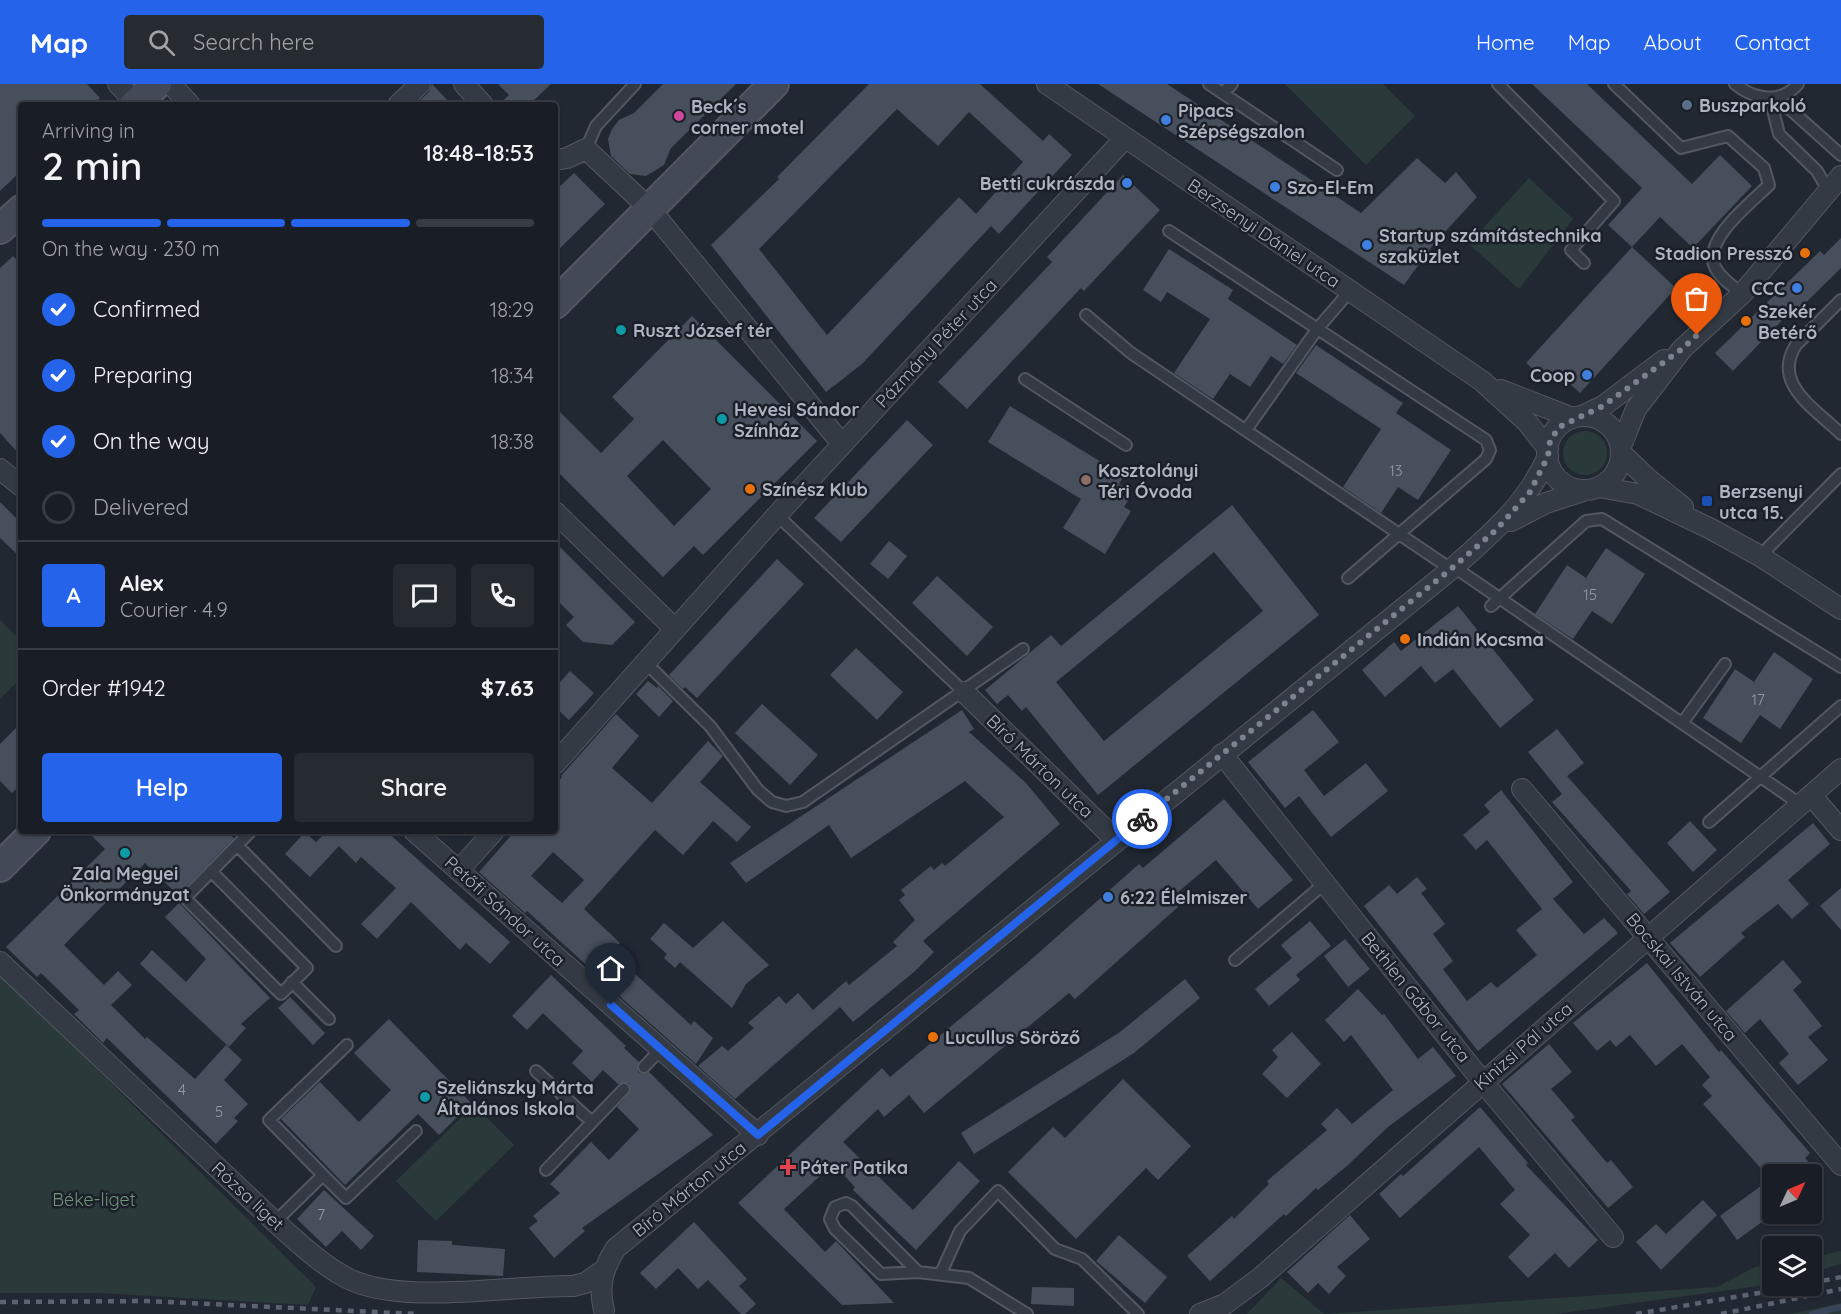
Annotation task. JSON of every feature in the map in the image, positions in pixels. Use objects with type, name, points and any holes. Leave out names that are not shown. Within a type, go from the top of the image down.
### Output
[{"type":"main road","points":[[129,97],[157,84]]},
{"type":"main road","points":[[558,301],[774,84]]},
{"type":"main road","points":[[0,229],[18,213]]},
{"type":"main road","points":[[0,867],[33,834]]},
{"type":"street","points":[[171,84],[187,102]]},
{"type":"street","points":[[401,102],[420,84]]},
{"type":"street","points":[[464,84],[480,102]]},
{"type":"street","name":"Berzsenyi Dániel utca","points":[[1047,84],[1482,381],[1520,415],[1548,453]]},
{"type":"street","name":"Pázmány Péter utca","points":[[558,761],[777,515],[1125,138]]},
{"type":"street","points":[[558,160],[567,158],[586,148],[650,209],[842,444]]},
{"type":"street","points":[[1835,183],[1742,294],[1682,349],[1603,406],[1559,427],[1550,441],[1548,453],[1551,470],[1560,481],[1572,488],[1638,494],[1712,529],[1760,556],[1841,609]]},
{"type":"street","points":[[1592,489],[1613,476],[1620,465],[1621,449],[1636,409],[1682,349]]},
{"type":"street","name":"Berzsenyi Dániel utca","points":[[1482,381],[1539,407],[1577,417]]},
{"type":"street","points":[[1577,417],[1603,422],[1614,432],[1621,449],[1647,478],[1712,529]]},
{"type":"street","name":"Bíró Márton utca","points":[[604,1270],[616,1248],[758,1135],[1116,840],[1453,568],[1496,530],[1530,492],[1548,453]]},
{"type":"street","points":[[0,468],[18,483]]},
{"type":"street","name":"Bíró Márton utca","points":[[1496,530],[1546,503],[1592,489]]},
{"type":"street","points":[[558,515],[675,629]]},
{"type":"street","name":"Bíró Márton utca","points":[[964,692],[1116,840]]},
{"type":"street","name":"Bethlen Gábor utca","points":[[1222,754],[1482,1081],[1613,1238]]},
{"type":"street","name":"Kinizsi Pál utca","points":[[1200,1314],[1225,1304],[1260,1278],[1482,1081],[1841,769]]},
{"type":"street","name":"Bocskai István utca","points":[[1522,789],[1841,1165]]},
{"type":"street","points":[[1806,800],[1841,830]]},
{"type":"street","name":"Petőfi Sándor utca","points":[[417,834],[758,1135]]},
{"type":"street","points":[[459,870],[492,834]]},
{"type":"street","name":"Rózsa liget","points":[[0,962],[275,1222],[336,1272],[359,1283],[401,1293],[565,1286],[585,1283],[604,1270]]},
{"type":"street","name":"Rózsa liget","points":[[565,1286],[616,1248]]},
{"type":"street","points":[[604,1270],[601,1291],[605,1312]]},
{"type":"street","points":[[565,1286],[605,1312]]},
{"type":"lane","points":[[586,148],[596,126],[635,84]]},
{"type":"lane","points":[[1209,84],[1337,170]]},
{"type":"lane","points":[[1223,93],[1232,84]]},
{"type":"lane","points":[[1498,84],[1614,201],[1571,250],[1584,263]]},
{"type":"lane","points":[[1614,84],[1681,148],[1728,136],[1764,168],[1768,185],[1718,237],[1713,251],[1716,268],[1742,294]]},
{"type":"lane","points":[[1735,84],[1757,97],[1770,98],[1789,92],[1798,84]]},
{"type":"lane","points":[[1770,98],[1792,111],[1841,155]]},
{"type":"lane","points":[[1770,98],[1779,134],[1817,171],[1835,183]]},
{"type":"lane","points":[[1169,231],[1486,440],[1490,450],[1486,459],[1348,578]]},
{"type":"lane","points":[[1246,430],[1318,328],[1350,291]]},
{"type":"lane","points":[[1841,300],[1797,345],[1791,354],[1787,370],[1791,383],[1798,392],[1841,434]]},
{"type":"lane","points":[[1086,315],[1131,353],[1500,598],[1761,776],[1806,800]]},
{"type":"lane","points":[[1025,379],[1126,446]]},
{"type":"lane","points":[[1760,556],[1841,474]]},
{"type":"lane","points":[[777,515],[964,692]]},
{"type":"lane","points":[[1491,606],[1586,521],[1602,519],[1841,667]]},
{"type":"lane","points":[[646,663],[710,726],[758,790],[772,802],[786,806],[803,801],[964,692],[1023,649]]},
{"type":"lane","points":[[1683,722],[1725,664]]},
{"type":"lane","points":[[1709,822],[1841,706]]},
{"type":"lane","points":[[211,871],[307,968],[281,994],[185,898],[211,871],[248,834]]},
{"type":"lane","points":[[237,845],[336,946]]},
{"type":"lane","points":[[1235,960],[1325,883]]},
{"type":"lane","points":[[292,982],[329,1019]]},
{"type":"lane","points":[[346,1045],[269,1120],[346,1198],[416,1131]]},
{"type":"lane","points":[[644,1067],[661,1049]]},
{"type":"lane","points":[[536,1071],[592,1122]]},
{"type":"lane","points":[[546,1170],[624,1089]]},
{"type":"lane","points":[[275,1222],[323,1175]]},
{"type":"lane","points":[[941,1273],[960,1231],[998,1191],[1055,1249],[1082,1259],[1138,1314]]},
{"type":"lane","points":[[918,1272],[852,1206],[846,1203],[835,1207],[830,1219],[835,1229],[881,1274],[941,1273],[969,1278],[1027,1314]]},
{"type":"green space","points":[[1285,84],[1383,84],[1415,116],[1366,165]]},
{"type":"green space","points":[[1529,178],[1573,219],[1519,289],[1469,244]]},
{"type":"green space","points":[[1585,431],[1593,432],[1601,437],[1606,445],[1606,461],[1601,469],[1593,474],[1585,475],[1577,474],[1569,469],[1564,461],[1563,453],[1564,445],[1569,437],[1577,432]]},
{"type":"green space","points":[[0,620],[18,638],[18,681],[0,699]]},
{"type":"green space","name":"Béke-liget","points":[[0,973],[316,1287],[308,1305],[100,1293],[0,1293]]},
{"type":"green space","points":[[474,1105],[514,1145],[436,1221],[396,1181]]},
{"type":"green space","points":[[1841,1251],[1841,1264],[1822,1269],[1822,1255]]},
{"type":"green space","points":[[1762,1266],[1762,1286],[1555,1314],[1325,1314],[1717,1287],[1755,1267]]},
{"type":"green space","points":[[1281,1278],[1324,1314],[1247,1314]]},
{"type":"green space","points":[[1841,1303],[1841,1314],[1790,1314]]},
{"type":"building","points":[[0,84],[87,84],[100,98],[95,102],[18,102],[18,174],[0,191]]},
{"type":"building","points":[[432,84],[449,102],[418,102],[429,92]]},
{"type":"building","points":[[498,84],[551,84],[532,102],[501,102],[509,95]]},
{"type":"building","points":[[663,84],[736,84],[671,148],[664,165],[646,176],[630,174],[611,156],[608,139],[619,120],[634,113]]},
{"type":"building","points":[[869,84],[980,84],[1043,141],[1049,134],[1072,155],[999,234],[991,226],[862,364],[826,392],[711,245],[779,179],[777,177]],"holes":[[[897,109],[938,146],[969,112],[1023,162],[976,214],[959,197],[827,335],[759,249]]]},
{"type":"building","points":[[1098,84],[1167,84],[1361,213],[1417,158],[1445,183],[1456,172],[1477,197],[1432,246],[1404,285]]},
{"type":"building","points":[[1532,84],[1587,84],[1692,184],[1720,155],[1752,186],[1693,248],[1660,217],[1632,247],[1608,225],[1642,188]]},
{"type":"building","points":[[574,173],[605,204],[558,250],[558,188]]},
{"type":"building","points":[[1123,175],[1160,210],[1084,291],[1081,288],[967,409],[938,382],[1052,262],[1047,257]]},
{"type":"building","points":[[1841,238],[1841,268],[1791,317],[1788,314],[1733,371],[1715,353],[1820,251],[1824,255]]},
{"type":"building","points":[[1632,247],[1676,288],[1580,393],[1557,372],[1548,382],[1526,363]]},
{"type":"building","points":[[1169,249],[1233,290],[1228,299],[1297,345],[1283,364],[1271,356],[1250,387],[1230,374],[1213,399],[1174,373],[1210,319],[1167,292],[1161,302],[1143,290]]},
{"type":"building","points":[[13,256],[18,261],[18,453],[0,433],[0,268]]},
{"type":"building","points":[[692,316],[817,441],[703,555],[694,546],[663,577],[558,472],[558,410],[601,453],[634,419],[612,397]],"holes":[[[663,440],[711,489],[674,526],[627,476]]]},
{"type":"building","points":[[1316,345],[1403,403],[1396,413],[1451,450],[1418,500],[1398,487],[1381,513],[1343,487],[1381,429],[1296,373]]},
{"type":"building","name":"Kosztolányi Téri Óvoda","points":[[1010,406],[1124,476],[1119,484],[1127,488],[1122,495],[1129,499],[1124,507],[1131,511],[1105,554],[1063,528],[1081,499],[988,442]]},
{"type":"building","points":[[907,420],[933,445],[841,542],[814,518]]},
{"type":"building","points":[[0,502],[18,520],[18,555],[0,538]]},
{"type":"building","points":[[1232,505],[1319,615],[1098,795],[1026,707],[1022,711],[1008,695],[997,704],[985,690],[1051,635],[1061,646]],"holes":[[[1214,552],[1263,611],[1104,741],[1056,682]]]},
{"type":"building","points":[[889,541],[907,556],[888,579],[870,564]]},
{"type":"building","points":[[558,545],[635,622],[612,645],[583,642],[566,625],[574,617],[558,601]]},
{"type":"building","points":[[1606,548],[1645,574],[1612,624],[1592,611],[1573,639],[1535,614],[1567,565],[1586,578]]},
{"type":"building","points":[[777,559],[804,584],[697,698],[685,687],[683,689],[669,675]]},
{"type":"building","points":[[937,576],[993,627],[967,656],[912,603]]},
{"type":"building","points":[[1458,606],[1534,700],[1500,728],[1453,669],[1435,683],[1421,666],[1385,697],[1362,670],[1394,642],[1401,651]]},
{"type":"building","points":[[856,648],[903,692],[877,720],[830,675]]},
{"type":"building","points":[[1774,652],[1813,679],[1780,729],[1760,715],[1741,743],[1703,718],[1735,669],[1754,682]]},
{"type":"building","points":[[570,671],[594,693],[569,720],[558,710],[558,685]]},
{"type":"building","points":[[648,681],[657,688],[658,686],[673,701],[659,717],[636,694]]},
{"type":"building","points":[[762,704],[818,755],[790,785],[735,733]]},
{"type":"building","points":[[962,710],[974,729],[969,732],[1026,783],[1060,824],[923,941],[934,952],[914,972],[853,1022],[840,1007],[735,1099],[698,1066],[722,1046],[728,1051],[754,1028],[748,1023],[779,996],[786,1004],[798,993],[813,1010],[846,981],[849,985],[897,946],[893,942],[915,920],[899,900],[905,895],[901,890],[931,866],[934,870],[942,863],[945,866],[1004,817],[965,781],[851,858],[829,825],[746,883],[730,863]]},
{"type":"building","points":[[1313,710],[1339,742],[1304,770],[1324,796],[1366,763],[1388,791],[1331,837],[1299,796],[1285,808],[1248,762]]},
{"type":"building","points":[[616,714],[639,736],[612,768],[652,803],[708,741],[723,756],[700,782],[751,827],[737,842],[713,821],[683,855],[655,830],[584,909],[620,943],[593,971],[527,911],[525,913],[479,872],[512,834],[558,834],[558,782]],"holes":[[[553,852],[584,880],[562,903],[531,876]]]},
{"type":"building","points":[[18,726],[18,787],[12,793],[0,781],[0,744]]},
{"type":"building","points":[[1557,729],[1584,763],[1567,776],[1670,892],[1644,914],[1627,894],[1631,891],[1552,802],[1562,794],[1528,752]]},
{"type":"building","points":[[1501,790],[1573,882],[1553,899],[1584,934],[1604,918],[1618,933],[1478,1051],[1364,906],[1389,885],[1397,894],[1417,877],[1427,889],[1421,893],[1445,924],[1433,934],[1453,961],[1443,969],[1467,1001],[1491,982],[1497,988],[1537,955],[1516,930],[1542,909],[1487,840],[1476,850],[1463,835],[1490,812],[1484,805]]},
{"type":"building","points":[[1224,799],[1293,880],[1258,909],[1216,860],[1170,899],[1178,907],[1075,999],[1069,993],[924,1113],[909,1095],[884,1117],[878,1109],[843,1142],[913,1210],[959,1161],[980,1181],[916,1250],[853,1190],[855,1187],[833,1164],[784,1209],[825,1252],[836,1241],[894,1303],[842,1305],[738,1203],[882,1068],[890,1077],[1026,964],[1139,864],[1143,868]]},
{"type":"building","points":[[1690,821],[1717,850],[1693,872],[1667,843]]},
{"type":"building","points":[[1813,823],[1830,844],[1788,880],[1809,904],[1792,919],[1778,904],[1741,933],[1745,937],[1700,977],[1670,943]]},
{"type":"building","points":[[90,834],[230,834],[234,838],[178,895],[145,863],[64,945],[104,985],[118,971],[132,985],[111,1005],[145,1039],[147,1037],[195,1079],[226,1045],[242,1060],[224,1080],[248,1104],[234,1118],[238,1121],[216,1144],[107,1038],[103,1043],[74,1014],[79,1010],[41,973],[37,977],[6,947],[105,849]]},
{"type":"building","points":[[303,834],[307,834],[316,842],[324,834],[389,834],[510,942],[490,964],[466,943],[460,950],[411,902],[377,939],[361,924],[396,888],[361,857],[356,863],[339,846],[310,877],[285,854]]},
{"type":"building","points":[[1841,888],[1841,930],[1820,906]]},
{"type":"building","points":[[179,903],[270,998],[241,1024],[246,1028],[229,1047],[140,964],[152,950],[186,982],[206,959],[165,917]]},
{"type":"building","points":[[723,921],[769,965],[746,984],[732,1008],[680,962],[675,968],[664,958],[667,954],[650,939],[664,923],[693,948]]},
{"type":"building","points":[[1310,921],[1331,946],[1296,975],[1300,980],[1269,1006],[1255,989],[1292,958],[1281,945]]},
{"type":"building","points":[[1345,939],[1370,969],[1348,987],[1324,956]]},
{"type":"building","points":[[1783,960],[1802,982],[1793,990],[1822,1026],[1808,1037],[1828,1060],[1798,1085],[1779,1063],[1789,1054],[1760,1019],[1745,1033],[1726,1011]]},
{"type":"building","points":[[1647,963],[1719,1052],[1721,1050],[1810,1153],[1805,1158],[1811,1164],[1762,1164],[1762,1170],[1703,1104],[1712,1096],[1702,1085],[1710,1077],[1682,1044],[1656,1066],[1630,1035],[1616,1047],[1610,1040],[1597,1051],[1573,1023]]},
{"type":"building","points":[[634,973],[691,1025],[694,1021],[713,1038],[696,1064],[616,993]]},
{"type":"building","points":[[551,975],[626,1046],[624,1048],[639,1062],[638,1072],[643,1074],[649,1072],[713,1135],[582,1228],[585,1231],[554,1258],[529,1228],[538,1221],[533,1216],[560,1193],[550,1184],[591,1142],[609,1160],[639,1129],[617,1107],[631,1091],[629,1083],[618,1084],[603,1070],[592,1082],[572,1063],[583,1051],[543,1013],[527,1030],[512,1016]]},
{"type":"building","points":[[1185,979],[1200,998],[1134,1053],[974,1154],[961,1133],[1120,1032]]},
{"type":"building","points":[[1358,989],[1382,1015],[1384,1014],[1418,1059],[1433,1047],[1456,1076],[1388,1127],[1348,1165],[1318,1190],[1316,1188],[1286,1216],[1284,1214],[1210,1281],[1187,1256],[1232,1216],[1234,1219],[1269,1184],[1267,1181],[1327,1130],[1321,1124],[1337,1108],[1352,1124],[1393,1090],[1351,1035],[1344,1042],[1325,1020]]},
{"type":"building","points":[[290,997],[325,1033],[313,1045],[278,1008]]},
{"type":"building","name":"Szeliánszky Márta Általános Iskola","points":[[389,1019],[471,1103],[439,1135],[418,1114],[345,1185],[281,1119],[320,1082],[359,1122],[391,1090],[354,1053]]},
{"type":"building","points":[[1292,1032],[1321,1064],[1287,1098],[1262,1074],[1278,1057],[1272,1050]]},
{"type":"building","points":[[1549,1044],[1572,1072],[1551,1089],[1575,1117],[1571,1120],[1607,1163],[1611,1160],[1633,1187],[1608,1208],[1502,1084]]},
{"type":"building","points":[[1123,1079],[1191,1146],[1158,1180],[1146,1168],[1076,1239],[1008,1172],[1053,1127],[1065,1138]]},
{"type":"building","points":[[1480,1107],[1528,1163],[1526,1165],[1598,1240],[1569,1268],[1555,1253],[1528,1278],[1508,1257],[1530,1235],[1500,1204],[1515,1190],[1479,1147],[1400,1218],[1379,1194],[1401,1174],[1403,1176]]},
{"type":"building","points":[[1762,1185],[1762,1222],[1737,1240],[1720,1216]]},
{"type":"building","points":[[324,1190],[374,1236],[361,1250],[342,1231],[326,1247],[297,1219]]},
{"type":"building","points":[[1703,1200],[1717,1215],[1661,1270],[1636,1242],[1656,1224],[1666,1234]]},
{"type":"building","points":[[1350,1215],[1370,1239],[1337,1267],[1346,1276],[1329,1294],[1318,1283],[1308,1293],[1287,1272]]},
{"type":"building","points":[[694,1222],[747,1279],[739,1286],[756,1304],[745,1314],[741,1314],[708,1280],[698,1289],[678,1268],[656,1289],[640,1273]]},
{"type":"building","points":[[1119,1235],[1167,1277],[1145,1303],[1096,1261]]},
{"type":"building","points":[[418,1240],[452,1241],[452,1245],[505,1249],[503,1276],[417,1272]]},
{"type":"building","points":[[1032,1287],[1074,1288],[1074,1306],[1031,1304]]},
{"type":"waterway","points":[[1812,1314],[1841,1307]]},
{"type":"railway","points":[[1822,1281],[1841,1277]]},
{"type":"railway","points":[[1721,1314],[1841,1289]]},
{"type":"railway","points":[[1636,1314],[1762,1292]]},
{"type":"railway","points":[[0,1302],[147,1301],[417,1314]]},
{"type":"way so far","points":[[1142,819],[1496,530],[1530,492],[1548,456],[1553,433],[1559,427],[1573,418],[1593,412],[1603,406],[1658,364],[1682,349],[1697,335]]},
{"type":"place","name":"Buszparkoló","points":[[1687,105]]},
{"type":"place","name":"Beck´s corner motel","points":[[679,116]]},
{"type":"place","name":"Pipacs Szépségszalon","points":[[1166,120]]},
{"type":"place","name":"Betti cukrászda","points":[[1127,183]]},
{"type":"place","name":"Szo-El-Em","points":[[1275,187]]},
{"type":"place","name":"Startup számítástechnika szaküzlet","points":[[1367,245]]},
{"type":"place","name":"Stadion Presszó","points":[[1805,253]]},
{"type":"place","name":"CCC","points":[[1797,288]]},
{"type":"place","name":"Szekér Betérő","points":[[1746,321]]},
{"type":"place","name":"Ruszt József tér","points":[[621,330]]},
{"type":"place","name":"Coop","points":[[1587,375]]},
{"type":"place","name":"Hevesi Sándor Színház","points":[[722,419]]},
{"type":"place","name":"Kosztolányi Téri Óvoda","points":[[1086,480]]},
{"type":"place","name":"Színész Klub","points":[[750,489]]},
{"type":"place","name":"Berzsenyi utca 15.","points":[[1707,501]]},
{"type":"place","name":"Indián Kocsma","points":[[1405,639]]},
{"type":"place","name":"Zala Megyei Önkormányzat","points":[[125,853]]},
{"type":"place","name":"6:22 Élelmiszer","points":[[1108,897]]},
{"type":"place","name":"Lucullus Söröző","points":[[933,1037]]},
{"type":"place","name":"Szeliánszky Márta Általános Iskola","points":[[425,1097]]},
{"type":"place","name":"Páter Patika","points":[[788,1167]]},
{"type":"route","points":[[611,1005],[758,1135],[1142,819]]}]
